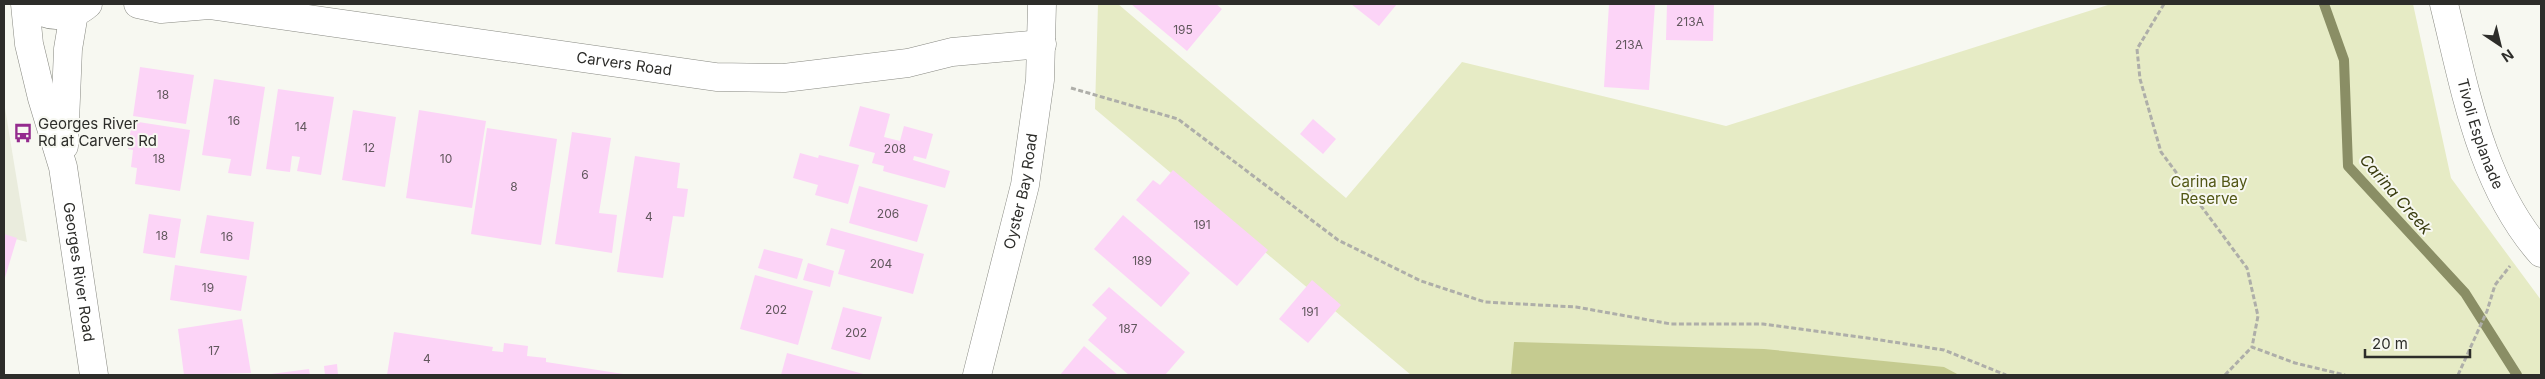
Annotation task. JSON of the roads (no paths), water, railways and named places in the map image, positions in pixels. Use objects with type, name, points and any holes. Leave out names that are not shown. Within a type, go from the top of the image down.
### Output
[{"type":"street","points":[[26,4],[35,10],[49,15],[62,16],[88,7]]},
{"type":"street","name":"Georges River Road","points":[[26,4],[29,44],[63,167],[94,375]]},
{"type":"street","name":"Carvers Road","points":[[138,4],[161,9],[208,4],[716,77],[784,78],[908,63],[952,52],[1042,44]]},
{"type":"street","name":"Oyster Bay Road","points":[[977,375],[1025,184],[1040,80],[1042,4]]},
{"type":"street","name":"Tivoli Esplanade","points":[[2444,4],[2470,107],[2496,184],[2531,241],[2541,253]]},
{"type":"street","name":"Georges River Road","points":[[63,167],[68,49],[88,7]]},
{"type":"waterway","name":"Carina Creek","points":[[2324,4],[2344,60],[2348,166],[2465,293],[2517,375]]},
{"type":"place","name":"Georges River Rd at Carvers Rd","points":[[23,133]]},
{"type":"park label","name":"Carina Bay Reserve","points":[[2209,190]]}]
